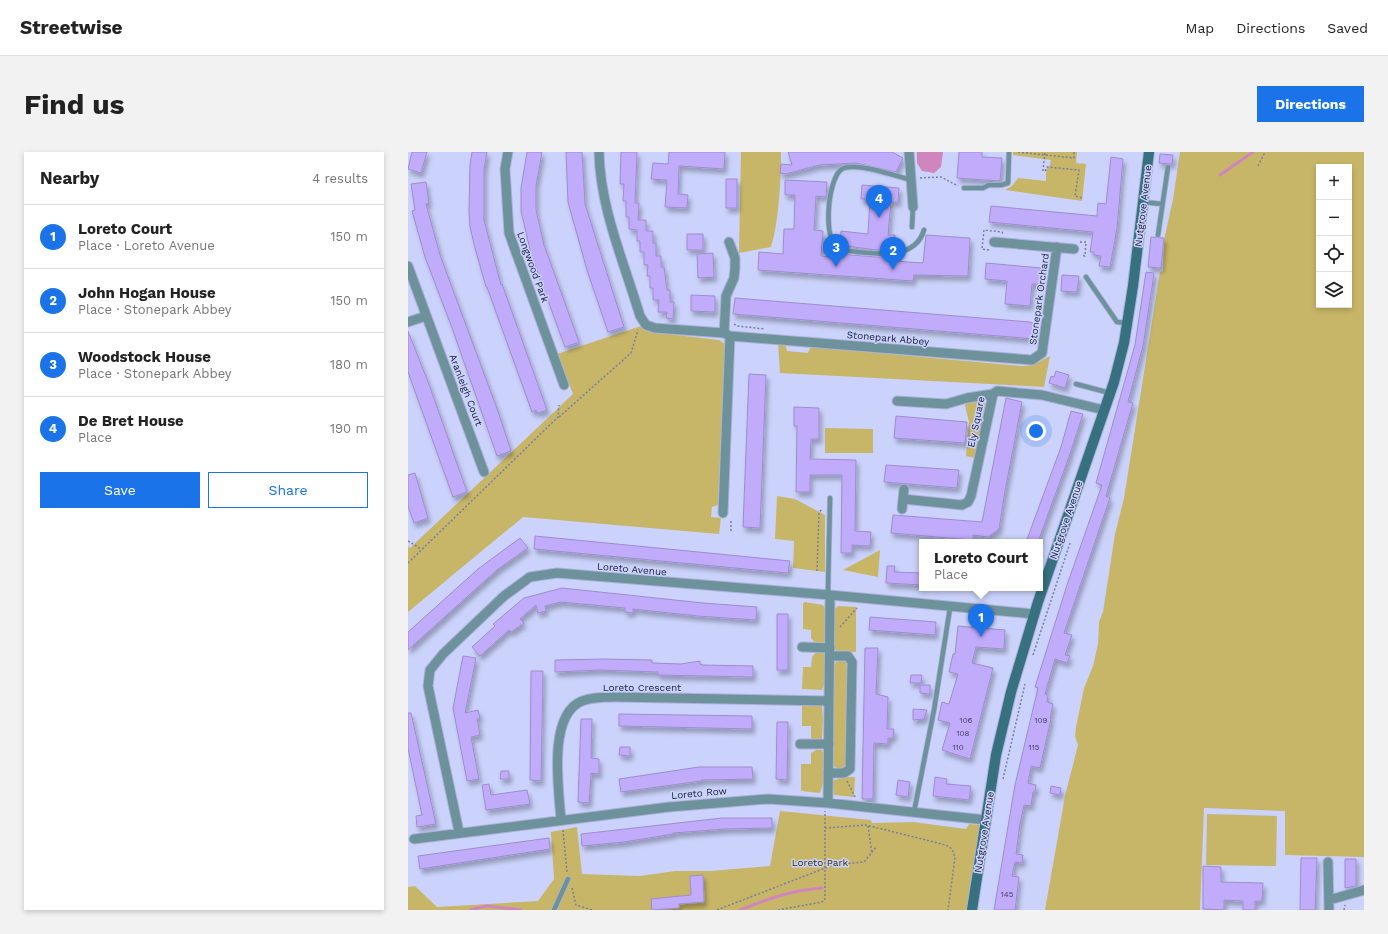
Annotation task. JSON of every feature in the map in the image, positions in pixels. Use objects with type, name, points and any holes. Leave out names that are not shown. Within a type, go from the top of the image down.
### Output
[{"type":"main road","name":"Nutgrove Avenue","points":[[1043,588],[1110,393],[1124,343],[1134,286],[1149,152]]},
{"type":"main road","name":"Nutgrove Avenue","points":[[972,910],[996,755],[1008,706],[1042,591]]},
{"type":"street","name":"Longwood Park","points":[[508,152],[505,169],[509,233],[564,385]]},
{"type":"street","name":"Stonepark Abbey","points":[[599,152],[599,176],[605,203],[640,316],[646,325],[655,328],[1032,360],[1042,353]]},
{"type":"street","points":[[909,152],[913,207]]},
{"type":"street","points":[[723,513],[727,334],[726,296],[734,278],[735,268],[735,258],[729,242]]},
{"type":"street","name":"Stonepark Orchard","points":[[992,246],[1077,248]]},
{"type":"street","name":"Stonepark Orchard","points":[[1042,353],[1057,247]]},
{"type":"street","name":"Aranleigh Court","points":[[408,266],[484,472]]},
{"type":"street","points":[[408,322],[426,316]]},
{"type":"street","name":"Ely Square","points":[[903,499],[962,504],[968,502],[971,496],[993,394],[997,391],[1004,390],[1042,395],[1104,410]]},
{"type":"street","points":[[897,401],[946,404],[966,398],[993,394]]},
{"type":"street","points":[[902,509],[904,488]]},
{"type":"street","name":"Loreto Avenue","points":[[459,832],[428,686],[430,670],[443,654],[504,596],[530,577],[557,573],[830,595],[950,608],[1034,614]]},
{"type":"street","points":[[828,803],[830,595]]},
{"type":"street","points":[[802,647],[830,647],[848,656],[852,662],[850,769],[844,773],[828,773]]},
{"type":"street","name":"Loreto Crescent","points":[[562,820],[557,753],[562,725],[570,709],[581,702],[600,698],[616,697],[829,701]]},
{"type":"street","points":[[800,744],[829,744]]},
{"type":"street","name":"Loreto Row","points":[[414,838],[669,807],[768,799],[828,803],[986,820]]},
{"type":"street","points":[[1328,862],[1329,910]]},
{"type":"street","points":[[1329,900],[1364,890]]},
{"type":"lane","points":[[964,188],[983,188],[988,185],[1001,185],[1008,183],[1008,152]]},
{"type":"lane","points":[[911,180],[866,169],[850,167],[842,169],[837,174],[830,200],[829,232],[832,244],[835,249],[840,250],[898,253],[913,248],[918,244],[924,230]]},
{"type":"lane","points":[[1158,235],[1168,167]]},
{"type":"lane","points":[[1143,202],[1162,204]]},
{"type":"lane","points":[[912,227],[913,207]]},
{"type":"lane","points":[[1086,277],[1116,322],[1127,323]]},
{"type":"lane","points":[[1076,384],[1110,393]]},
{"type":"lane","points":[[830,500],[828,590],[830,595]]},
{"type":"lane","points":[[914,812],[935,703],[950,608]]},
{"type":"lane","points":[[554,910],[568,879]]},
{"type":"path","points":[[1018,152],[1045,153],[1074,158],[1074,152]]},
{"type":"path","points":[[1258,166],[1265,152]]},
{"type":"path","points":[[1045,153],[1044,171],[1047,167],[1079,170],[1075,196],[1082,198]]},
{"type":"path","points":[[911,180],[929,176],[941,177],[964,188]]},
{"type":"path","points":[[992,246],[982,250],[984,230],[1002,232],[1004,235]]},
{"type":"path","points":[[1086,242],[1085,256],[1077,248],[1086,242]]},
{"type":"path","points":[[732,323],[737,326],[768,329]]},
{"type":"path","points":[[408,564],[421,549],[558,417],[631,353],[638,330]]},
{"type":"path","points":[[558,417],[559,405]]},
{"type":"path","points":[[817,571],[819,512],[830,500]]},
{"type":"path","points":[[408,541],[421,549]]},
{"type":"path","points":[[830,647],[859,605]]},
{"type":"path","points":[[778,910],[822,902],[825,899],[825,807],[828,803]]},
{"type":"path","points":[[562,820],[568,879],[576,905],[592,910]]},
{"type":"path","points":[[825,828],[868,825],[946,845],[952,850],[955,858],[948,910]]},
{"type":"path","points":[[868,825],[872,854]]},
{"type":"path","points":[[717,910],[833,865],[864,862],[877,846]]},
{"type":"green space","points":[[741,152],[781,152],[781,163],[778,213],[771,247],[739,253]]},
{"type":"green space","points":[[1013,152],[1077,152],[1076,163],[1086,164],[1082,201],[1005,190],[1012,186],[1018,178],[1046,181],[1046,170],[1050,165],[1051,160],[1013,155]]},
{"type":"green space","points":[[1180,152],[1364,152],[1364,857],[1285,855],[1285,811],[1204,808],[1200,910],[1045,910],[1065,796],[1078,745],[1075,736],[1076,727],[1084,688],[1093,666],[1098,644],[1099,622],[1103,612],[1115,534],[1124,498],[1160,272],[1163,271],[1164,240],[1173,199]]},
{"type":"green space","points":[[641,326],[659,333],[719,340],[725,344],[718,505],[712,507],[711,517],[721,518],[719,534],[523,517],[408,612],[408,546],[410,548],[573,394],[557,354]]},
{"type":"green space","points":[[778,343],[786,346],[787,351],[808,353],[810,348],[813,347],[1022,366],[1033,365],[1050,356],[1044,387],[780,373]]},
{"type":"green space","points":[[968,401],[980,401],[986,404],[975,458],[966,456],[969,422],[965,405]]},
{"type":"green space","points":[[825,428],[873,429],[873,453],[825,453]]},
{"type":"green space","points":[[777,496],[795,499],[825,515],[825,572],[793,568],[794,541],[775,539]]},
{"type":"green space","points":[[880,550],[878,577],[843,570]]},
{"type":"green space","points":[[803,603],[823,605],[826,610],[825,643],[814,642],[811,638],[811,630],[803,629]]},
{"type":"green space","points":[[838,606],[856,607],[856,652],[840,653],[833,649],[834,610]]},
{"type":"green space","points":[[817,651],[825,654],[825,682],[822,690],[802,689],[803,667],[811,667],[812,657]]},
{"type":"green space","points":[[839,660],[846,661],[848,668],[847,765],[840,769],[833,766],[834,664]]},
{"type":"green space","points":[[802,704],[822,706],[822,741],[814,741],[811,738],[811,726],[802,726]]},
{"type":"green space","points":[[816,750],[822,750],[825,760],[824,777],[820,793],[801,791],[801,764],[811,764],[811,753]]},
{"type":"green space","points":[[844,777],[855,777],[854,797],[834,795],[832,781]]},
{"type":"green space","name":"Loreto Park","points":[[780,811],[871,820],[872,823],[913,822],[966,829],[969,824],[979,825],[987,829],[968,910],[408,910],[408,887],[415,886],[437,907],[538,901],[554,879],[551,832],[577,827],[582,874],[640,876],[675,871],[710,871],[770,866]]},
{"type":"green space","points":[[1207,814],[1277,816],[1276,866],[1206,865]]},
{"type":"shaded area","points":[[917,152],[943,152],[941,167],[934,173],[922,171],[917,163]]},
{"type":"building","points":[[412,152],[427,152],[421,173],[408,169]]},
{"type":"building","points":[[472,152],[487,152],[484,169],[484,220],[501,285],[502,284],[547,410],[538,413],[536,410],[532,412],[486,287],[475,248],[470,227],[469,211],[470,165]]},
{"type":"building","points":[[527,152],[542,152],[536,186],[536,210],[544,245],[579,342],[565,347],[531,254],[521,211],[521,188]]},
{"type":"building","points":[[566,152],[582,152],[585,204],[624,327],[608,332],[587,270],[568,202]]},
{"type":"building","points":[[621,152],[637,152],[635,203],[639,203],[638,220],[646,220],[646,231],[653,231],[653,243],[656,243],[656,256],[661,256],[661,267],[664,267],[667,290],[670,290],[670,302],[674,302],[673,319],[666,318],[667,312],[658,312],[659,300],[653,300],[653,288],[650,288],[650,276],[647,276],[648,265],[644,265],[644,252],[640,252],[640,241],[637,241],[637,230],[629,229],[629,217],[626,217],[626,201],[623,201],[624,184],[620,184]]},
{"type":"building","points":[[669,152],[725,152],[724,169],[679,166],[678,194],[688,195],[687,208],[665,207],[667,180],[651,179],[653,163],[668,164]]},
{"type":"building","points":[[788,152],[892,152],[903,158],[896,172],[856,163],[819,165],[786,174],[780,173],[781,164],[792,165]]},
{"type":"building","points":[[959,152],[982,152],[982,157],[1002,158],[1000,181],[957,178]]},
{"type":"building","points":[[1160,154],[1173,155],[1172,164],[1159,163]]},
{"type":"building","points":[[1111,157],[1123,159],[1117,228],[1110,267],[1099,266],[1101,256],[1094,255],[1094,252],[1090,252],[1093,232],[989,222],[991,206],[1097,216],[1098,203],[1106,204]]},
{"type":"building","points":[[726,179],[737,179],[737,208],[726,208]]},
{"type":"building","points":[[785,180],[827,182],[826,197],[816,196],[814,230],[823,231],[821,256],[839,258],[839,254],[894,257],[894,261],[923,263],[926,235],[970,238],[968,276],[914,275],[913,281],[758,270],[759,252],[783,254],[784,229],[794,229],[795,195],[785,195]]},
{"type":"building","points":[[426,182],[429,203],[426,204],[440,255],[499,414],[511,451],[497,456],[451,325],[425,257],[412,211],[415,210],[411,184]]},
{"type":"building","points":[[862,185],[899,188],[898,202],[891,202],[888,235],[895,235],[895,249],[876,250],[840,245],[841,231],[868,234],[870,199],[861,199]]},
{"type":"building","points":[[687,234],[703,234],[703,250],[687,250]]},
{"type":"building","points":[[1151,237],[1164,238],[1161,268],[1148,267]]},
{"type":"building","points":[[713,253],[714,277],[698,278],[697,254]]},
{"type":"building","points":[[986,263],[1041,268],[1040,284],[1032,284],[1030,306],[1005,304],[1007,281],[985,279]]},
{"type":"building","points":[[1146,272],[1154,273],[1143,346],[1128,402],[1133,403],[1106,496],[1110,498],[1064,633],[1072,635],[1065,655],[1070,656],[1067,663],[1055,659],[1045,694],[1048,695],[1047,702],[1053,704],[1051,719],[1040,768],[1031,766],[1028,783],[1036,785],[1035,792],[1033,792],[1031,806],[1024,805],[1020,824],[1016,854],[1023,855],[1022,863],[1015,862],[1012,876],[1019,877],[1015,910],[994,910],[1015,785],[1038,688],[1035,687],[1067,585],[1102,485],[1096,483],[1135,345]]},
{"type":"building","points":[[1062,275],[1079,276],[1077,292],[1061,291]]},
{"type":"building","points":[[691,295],[715,296],[715,312],[691,311]]},
{"type":"building","points":[[735,298],[1030,322],[1036,324],[1035,339],[733,314]]},
{"type":"building","points":[[408,331],[430,387],[467,492],[453,497],[408,372]]},
{"type":"building","points":[[1056,371],[1069,375],[1065,388],[1049,383],[1051,376],[1054,377]]},
{"type":"building","points":[[749,374],[766,375],[760,528],[743,527]]},
{"type":"building","points":[[1006,398],[1022,402],[999,529],[988,537],[973,535],[973,539],[891,533],[893,515],[982,522]]},
{"type":"building","points":[[794,407],[819,408],[819,439],[811,439],[810,459],[856,460],[855,531],[871,532],[870,546],[852,545],[852,553],[841,553],[842,475],[810,475],[810,492],[796,492],[797,426],[794,426]]},
{"type":"building","points":[[1071,411],[1083,414],[1039,539],[1027,539],[1061,447]]},
{"type":"building","points":[[896,416],[967,422],[965,443],[894,438]]},
{"type":"building","points":[[886,465],[959,470],[957,488],[884,482]]},
{"type":"building","points":[[415,473],[428,518],[414,523],[408,506],[408,475]]},
{"type":"building","points":[[535,536],[790,561],[788,573],[534,549]]},
{"type":"building","points":[[520,538],[528,548],[498,569],[408,650],[408,632],[478,569]]},
{"type":"building","points":[[887,566],[895,566],[894,572],[919,573],[919,585],[886,583]]},
{"type":"building","points":[[562,588],[703,603],[757,607],[756,620],[633,609],[633,613],[625,612],[625,608],[561,602],[545,606],[546,611],[538,613],[536,605],[520,619],[524,623],[511,632],[509,630],[480,656],[472,647],[495,626],[493,624],[524,598]]},
{"type":"building","points":[[777,614],[788,614],[788,670],[777,670]]},
{"type":"building","points":[[870,617],[936,622],[935,635],[869,630]]},
{"type":"building","points":[[958,626],[1005,630],[1004,649],[976,647],[972,663],[993,668],[970,759],[942,750],[950,723],[938,720],[942,702],[949,704],[958,674],[949,672],[953,654],[955,654]]},
{"type":"building","points":[[865,648],[878,648],[876,694],[888,697],[887,729],[894,729],[893,738],[888,738],[888,744],[874,743],[873,799],[862,799]]},
{"type":"building","points":[[463,656],[476,658],[465,713],[478,710],[480,718],[477,719],[480,735],[471,737],[479,779],[467,781],[453,708]]},
{"type":"building","points":[[555,660],[652,660],[652,663],[681,664],[700,661],[700,664],[703,665],[753,666],[753,677],[658,675],[658,672],[600,670],[555,672]]},
{"type":"building","points":[[531,671],[543,671],[541,781],[530,780]]},
{"type":"building","points":[[911,675],[922,675],[921,683],[910,683]]},
{"type":"building","points":[[920,685],[930,685],[930,694],[920,693]]},
{"type":"building","points":[[913,709],[927,710],[924,719],[913,720]]},
{"type":"building","points":[[408,713],[411,713],[436,824],[417,827],[416,816],[422,815],[408,748]]},
{"type":"building","points":[[619,714],[752,716],[752,729],[619,726]]},
{"type":"building","points":[[581,719],[592,719],[591,758],[599,759],[599,774],[591,773],[589,803],[578,802]]},
{"type":"building","points":[[777,722],[788,722],[787,780],[776,779]]},
{"type":"building","points":[[620,747],[630,747],[630,756],[619,755]]},
{"type":"building","points":[[699,767],[752,767],[753,779],[701,780],[621,792],[619,779]]},
{"type":"building","points":[[501,771],[509,771],[509,779],[500,779]]},
{"type":"building","points":[[935,777],[947,779],[946,784],[971,786],[969,800],[933,796]]},
{"type":"building","points":[[898,780],[910,782],[908,797],[896,795]]},
{"type":"building","points":[[489,784],[491,795],[527,790],[530,804],[486,810],[482,785]]},
{"type":"building","points":[[1051,786],[1061,788],[1060,795],[1050,793]]},
{"type":"building","points":[[722,818],[772,818],[772,828],[725,829],[673,833],[624,842],[582,846],[581,834]]},
{"type":"building","points":[[549,838],[550,849],[420,869],[418,856]]},
{"type":"building","points":[[1301,858],[1317,858],[1315,910],[1300,910]]},
{"type":"building","points":[[1345,859],[1356,859],[1356,886],[1345,888]]},
{"type":"building","points":[[1203,866],[1221,867],[1221,882],[1263,883],[1262,901],[1255,901],[1255,910],[1243,910],[1243,901],[1224,900],[1224,910],[1203,909]]},
{"type":"building","points":[[703,875],[704,902],[679,904],[679,908],[652,910],[651,899],[691,895],[690,876]]},
{"type":"waterway","points":[[1220,175],[1253,152]]},
{"type":"waterway","points":[[740,910],[780,896],[799,891],[822,888]]},
{"type":"waterway","points":[[470,910],[487,906],[521,910]]},
{"type":"place","name":"De Bret House","points":[[879,218]]},
{"type":"place","name":"Woodstock House","points":[[836,267]]},
{"type":"place","name":"John Hogan House","points":[[893,270]]},
{"type":"place","name":"Loreto Court","points":[[981,637]]}]
